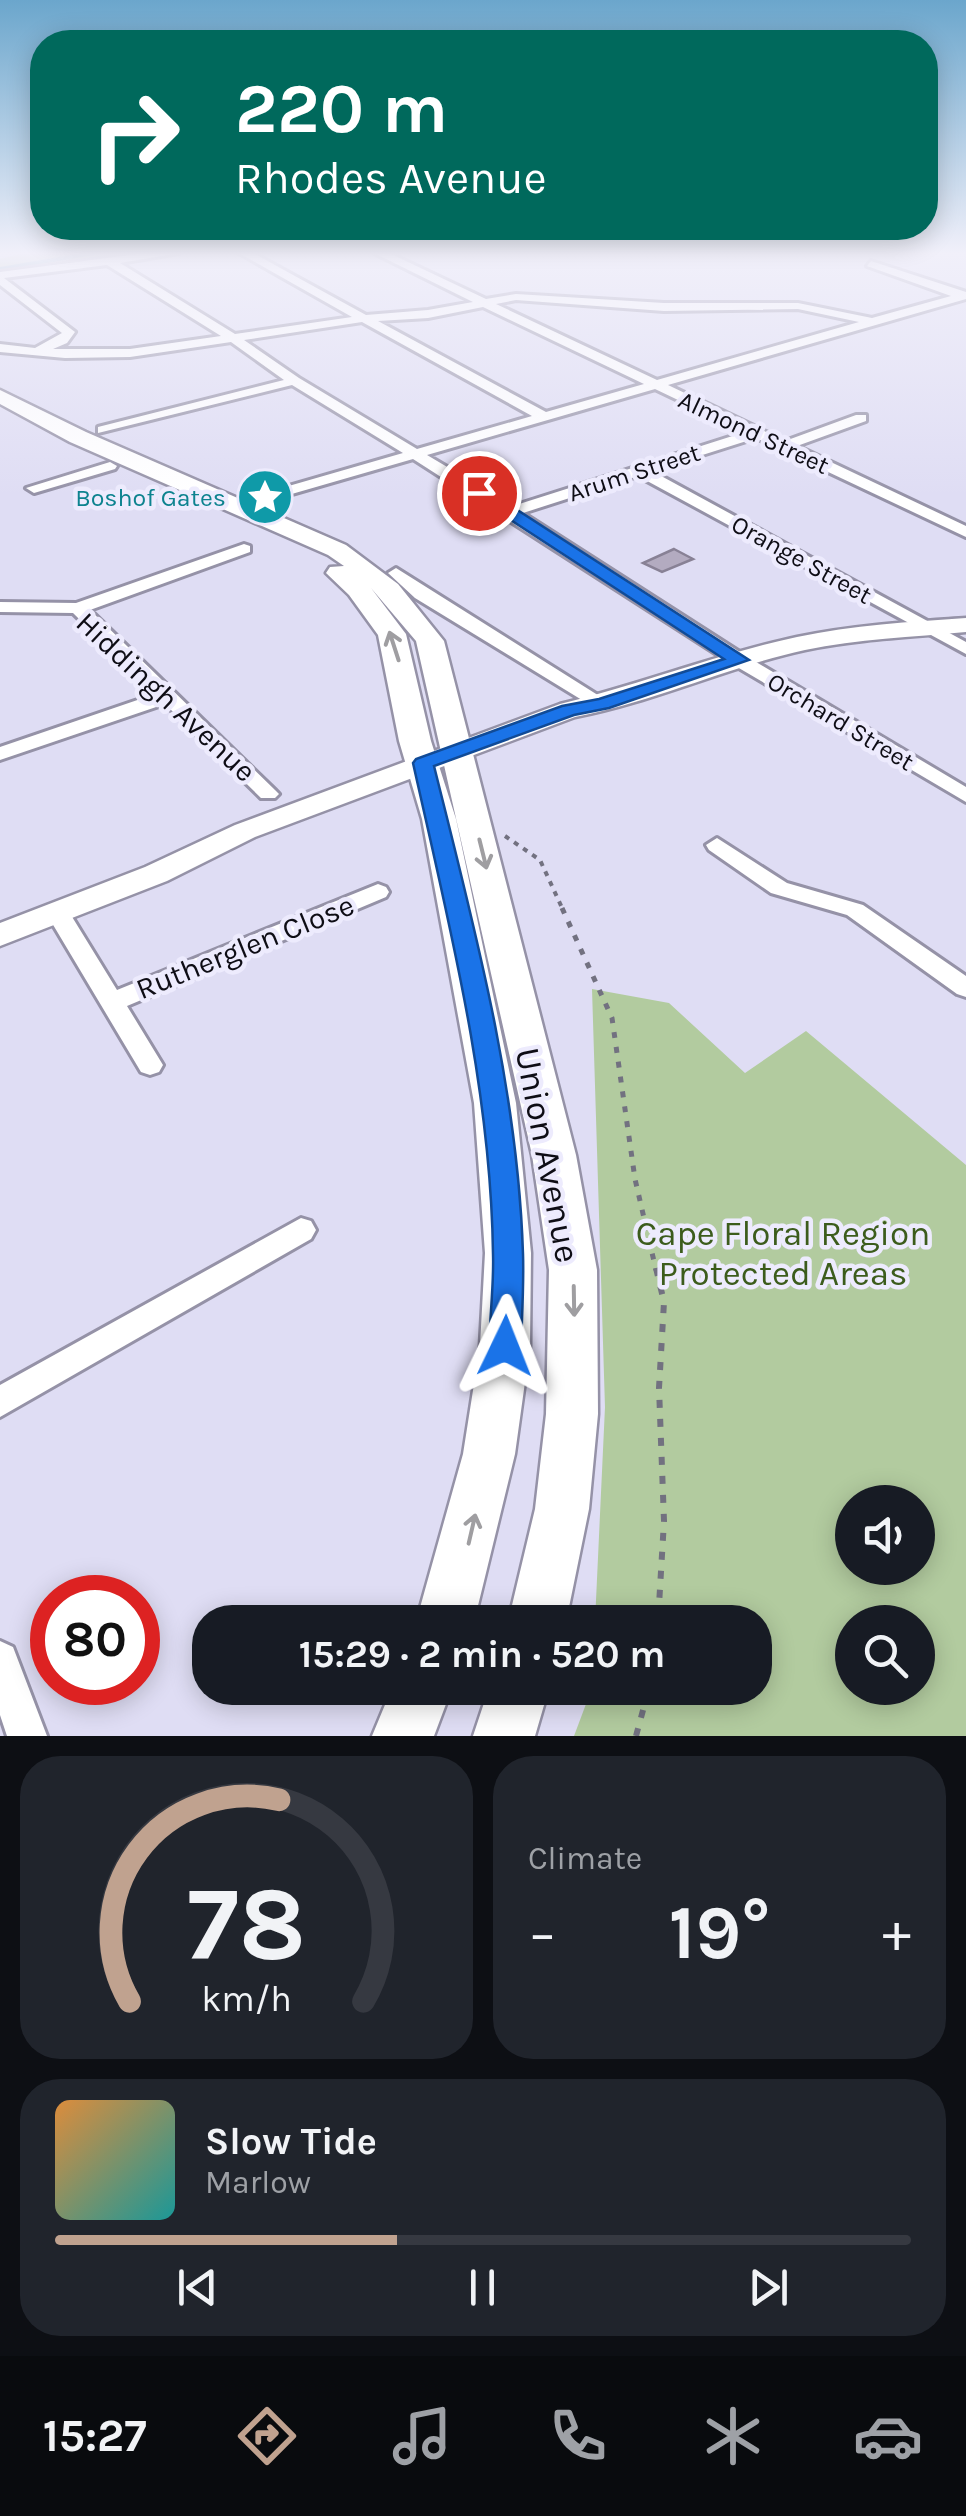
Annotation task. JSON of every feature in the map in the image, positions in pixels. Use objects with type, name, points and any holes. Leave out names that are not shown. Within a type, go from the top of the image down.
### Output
[{"type":"highway","points":[[0,396],[78,437],[306,535],[370,571],[405,605],[430,640],[442,766]]},
{"type":"highway","points":[[0,412],[110,466],[280,539],[328,565],[358,589],[392,634],[442,766]]},
{"type":"highway","name":"Union Avenue","points":[[442,766],[495,1103],[508,1253],[505,1346],[489,1454],[449,1605]]},
{"type":"highway","name":"Union Avenue","points":[[442,766],[554,1154],[573,1270],[575,1372],[570,1433],[562,1509],[541,1605]]},
{"type":"highway","points":[[403,1736],[415,1705]]},
{"type":"highway","points":[[504,1736],[514,1705]]},
{"type":"main road","points":[[0,936],[156,874],[252,846],[442,766],[580,720],[602,704],[739,660],[855,634],[966,625]]},
{"type":"street","points":[[37,352],[63,340],[67,334]]},
{"type":"street","name":"Orchard Street","points":[[227,334],[294,381],[512,512],[739,660],[966,796]]},
{"type":"street","points":[[1,348],[130,353],[264,334]]},
{"type":"street","points":[[389,334],[543,416]]},
{"type":"street","name":"Almond Street","points":[[549,334],[966,532]]},
{"type":"street","points":[[259,499],[836,334]]},
{"type":"street","points":[[103,430],[294,381]]},
{"type":"street","points":[[784,446],[861,418]]},
{"type":"street","name":"Arum Street","points":[[512,512],[756,433]]},
{"type":"street","points":[[34,488],[110,466]]},
{"type":"street","name":"Orange Street","points":[[638,470],[966,648]]},
{"type":"street","points":[[78,608],[244,549]]},
{"type":"street","points":[[396,573],[421,594],[602,704]]},
{"type":"street","name":"Hiddingh Avenue","points":[[0,607],[78,608],[268,794]]},
{"type":"street","points":[[0,754],[168,696]]},
{"type":"street","points":[[717,846],[789,893],[855,910],[966,988]]},
{"type":"street","name":"Rutherglen Close","points":[[112,1002],[378,892]]},
{"type":"street","points":[[58,913],[150,1065]]},
{"type":"street","points":[[0,1402],[301,1230]]},
{"type":"street","points":[[0,1660],[27,1736]]},
{"type":"path","points":[[500,824],[505,836],[540,860],[612,1018],[635,1179],[664,1302],[659,1388],[664,1521],[659,1605]]},
{"type":"path","points":[[636,1736],[644,1705]]},
{"type":"green space","name":"Cape Floral Region Protected Areas","points":[[592,989],[669,1003],[745,1073],[806,1031],[966,1165],[966,1736],[574,1736],[586,1705],[772,1705],[772,1605],[596,1605],[605,1407]]},
{"type":"building","points":[[674,549],[693,559],[662,572],[643,563]]},
{"type":"place","name":"Boshof Gates","points":[[265,497]]},
{"type":"route","points":[[479,493],[739,660],[602,704],[569,710],[423,763],[463,932],[495,1103],[508,1253],[505,1346]]}]
